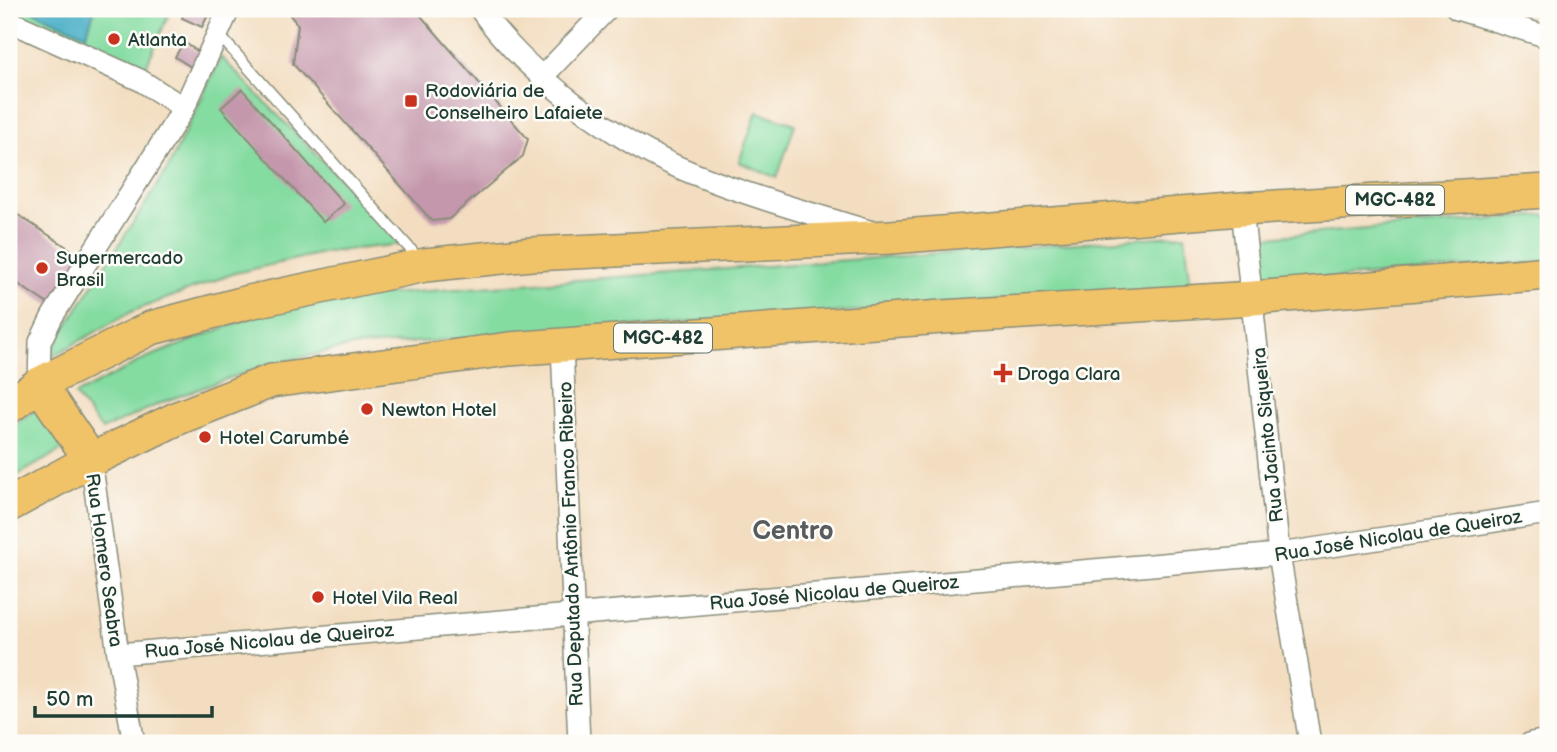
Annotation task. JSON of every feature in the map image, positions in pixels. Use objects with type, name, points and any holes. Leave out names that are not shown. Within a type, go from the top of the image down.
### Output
[{"type":"highway","name":"MGC-482","points":[[9,407],[39,384],[151,328],[249,302],[425,265],[531,254],[891,237],[1242,209],[1548,191]]},
{"type":"highway","name":"MGC-482","points":[[9,505],[91,460],[178,418],[271,380],[406,361],[562,346],[943,317],[1253,298],[1548,273]]},
{"type":"highway","points":[[39,384],[91,460]]},
{"type":"street","points":[[39,384],[40,342],[52,317],[184,108],[229,9]]},
{"type":"street","points":[[480,9],[542,77],[619,135],[689,172],[756,196],[891,237]]},
{"type":"street","points":[[542,77],[607,9]]},
{"type":"street","points":[[1457,9],[1548,37]]},
{"type":"street","points":[[9,21],[140,80],[184,108]]},
{"type":"street","name":"Rua Jacinto Siqueira","points":[[1242,209],[1279,554],[1310,743]]},
{"type":"street","name":"Rua Deputado Antônio Franco Ribeiro","points":[[562,346],[579,743]]},
{"type":"street","name":"Rua Homero Seabra","points":[[91,460],[118,654],[134,743]]},
{"type":"street","name":"Rua José Nicolau de Queiroz","points":[[118,654],[1279,554],[1548,513]]},
{"type":"street","points":[[1531,743],[1548,740]]},
{"type":"lane","points":[[219,35],[425,265]]},
{"type":"green space","name":"Atlanta","points":[[11,9],[171,9],[141,78]]},
{"type":"green space","points":[[221,57],[404,244],[327,252],[235,273],[133,311],[44,361],[167,170]]},
{"type":"green space","points":[[757,112],[795,124],[777,178],[739,162]]},
{"type":"green space","points":[[1548,215],[1548,261],[1258,284],[1254,238]]},
{"type":"green space","points":[[1185,235],[1191,287],[349,347],[266,365],[163,402],[102,430],[75,395],[146,358],[257,315],[348,297]]},
{"type":"green space","points":[[40,406],[70,445],[9,480],[9,429]]},
{"type":"water","points":[[28,9],[95,9],[86,35]]},
{"type":"building","points":[[185,9],[211,9],[202,27],[182,18]]},
{"type":"building","name":"Rodoviária de Conselheiro Lafaiete","points":[[285,9],[415,9],[528,139],[523,156],[449,219],[432,221],[293,64],[298,25]]},
{"type":"building","points":[[184,42],[204,56],[196,70],[175,57]]},
{"type":"building","points":[[242,89],[344,204],[323,222],[221,108]]},
{"type":"building","name":"Supermercado Brasil","points":[[9,209],[82,257],[51,306],[9,278]]},
{"type":"place","name":"Atlanta","points":[[114,39]]},
{"type":"place","name":"Rodoviária de Conselheiro Lafaiete","points":[[411,101]]},
{"type":"place","name":"Supermercado Brasil","points":[[42,268]]},
{"type":"place","name":"Droga Clara","points":[[1003,373]]},
{"type":"place","name":"Newton Hotel","points":[[367,409]]},
{"type":"place","name":"Hotel Carumbé","points":[[205,437]]},
{"type":"place","name":"Hotel Vila Real","points":[[318,597]]},
{"type":"district","name":"Centro","points":[[793,530]]}]
